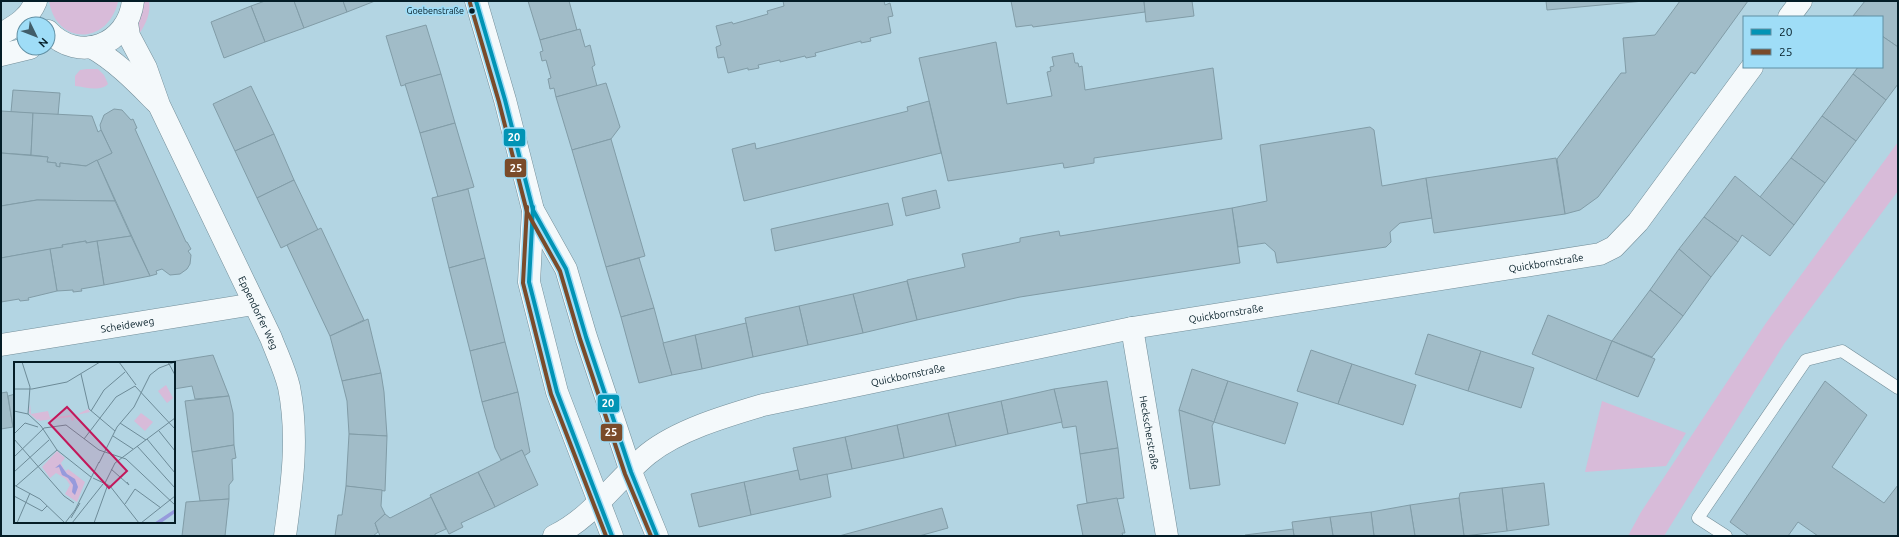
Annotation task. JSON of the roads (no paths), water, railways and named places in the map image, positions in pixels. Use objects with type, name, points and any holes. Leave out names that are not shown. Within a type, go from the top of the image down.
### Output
[{"type":"street","points":[[1,34],[24,20],[33,10],[36,1]]},
{"type":"street","name":"Eppendorfer Weg","points":[[36,1],[39,16]]},
{"type":"street","name":"Eppendorfer Weg","points":[[56,38],[74,47],[91,47],[104,44],[112,40],[127,23],[133,1]]},
{"type":"street","points":[[476,1],[505,100],[533,210],[566,269],[586,337],[631,472],[657,536]]},
{"type":"street","points":[[1790,16],[1800,1]]},
{"type":"street","name":"Eppendorfer Weg","points":[[127,23],[129,36],[146,68],[159,105],[281,363],[288,386],[292,407],[294,468],[285,536]]},
{"type":"street","name":"Eppendorfer Weg","points":[[91,47],[106,56],[123,70],[159,105]]},
{"type":"street","points":[[1,55],[16,51]]},
{"type":"street","name":"Quickbornstraße","points":[[554,536],[566,530],[584,517],[599,504],[648,454],[670,440],[708,423],[763,405],[1132,328],[1600,254],[1614,247],[1638,222],[1751,68]]},
{"type":"street","points":[[533,210],[529,282],[557,392],[612,536]]},
{"type":"street","name":"Scheideweg","points":[[1,346],[254,304]]},
{"type":"street","name":"Heckscherstraße","points":[[1132,328],[1167,536]]},
{"type":"lane","points":[[1726,536],[1698,518],[1806,360],[1842,352],[1898,388]]},
{"type":"place","name":"Goebenstraße","points":[[472,11]]}]
